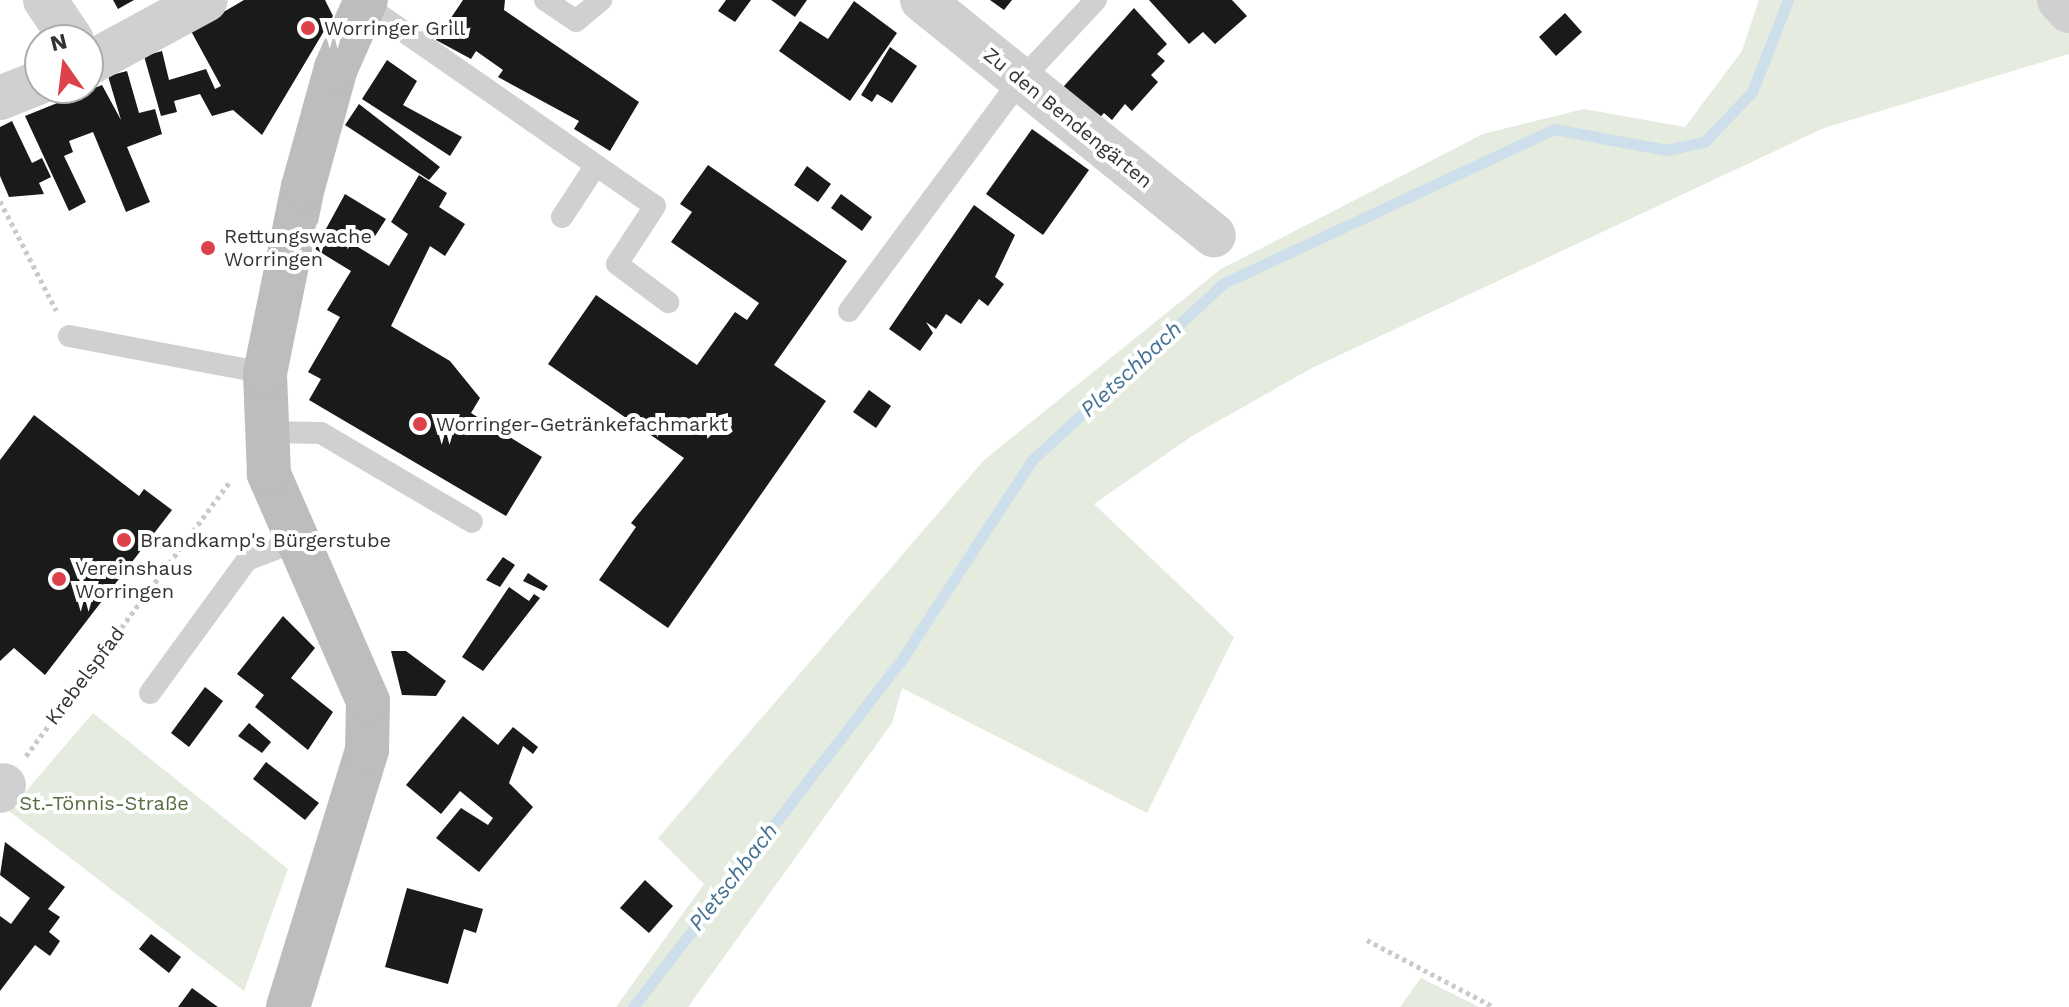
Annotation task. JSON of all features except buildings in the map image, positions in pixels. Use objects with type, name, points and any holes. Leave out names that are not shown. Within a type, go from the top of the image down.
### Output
[{"type":"main road","points":[[288,1007],[340,852],[367,726],[358,666],[294,542],[267,453],[265,373],[303,187],[336,68],[365,2]]},
{"type":"street","points":[[45,0],[61,24]]},
{"type":"street","points":[[104,55],[206,0]]},
{"type":"street","name":"Zu den Bendengärten","points":[[922,0],[1214,236]]},
{"type":"street","points":[[2059,0],[2069,11]]},
{"type":"street","points":[[0,98],[24,88]]},
{"type":"lane","points":[[545,0],[576,21],[601,0]]},
{"type":"lane","points":[[849,311],[1020,81],[1096,0]]},
{"type":"lane","points":[[365,2],[655,206],[617,264],[668,302]]},
{"type":"lane","points":[[562,217],[596,165]]},
{"type":"lane","points":[[69,336],[265,373]]},
{"type":"lane","points":[[267,453],[321,433],[472,522]]},
{"type":"lane","points":[[150,693],[247,560],[294,542]]},
{"type":"path","points":[[0,201],[56,311]]},
{"type":"path","name":"Krebelspfad","points":[[2,788],[233,477],[250,469],[267,453]]},
{"type":"path","points":[[1367,940],[1494,1007]]},
{"type":"green space","points":[[1759,0],[2040,0],[2069,28],[2069,54],[1824,128],[1312,368],[1192,436],[1094,504],[1234,637],[1147,813],[902,688],[892,723],[688,1007],[616,1007],[704,884],[658,838],[984,460],[1221,269],[1483,134],[1584,109],[1685,127],[1742,51]]},
{"type":"green space","name":"St.-Tönnis-Straße","points":[[93,713],[288,869],[244,991],[9,811]]},
{"type":"green space","points":[[1421,978],[1479,1007],[1400,1007]]},
{"type":"waterway","name":"Pletschbach","points":[[633,1007],[900,662],[1032,460],[1224,283],[1554,129],[1666,150],[1704,142],[1752,92],[1788,0]]},
{"type":"place","name":"Worringer Grill","points":[[308,28]]},
{"type":"place","name":"Rettungswache Worringen","points":[[208,248]]},
{"type":"place","name":"Worringer-Getränkefachmarkt","points":[[420,424]]},
{"type":"place","name":"Brandkamp's Bürgerstube","points":[[124,540]]},
{"type":"place","name":"Vereinshaus Worringen","points":[[59,579]]}]
